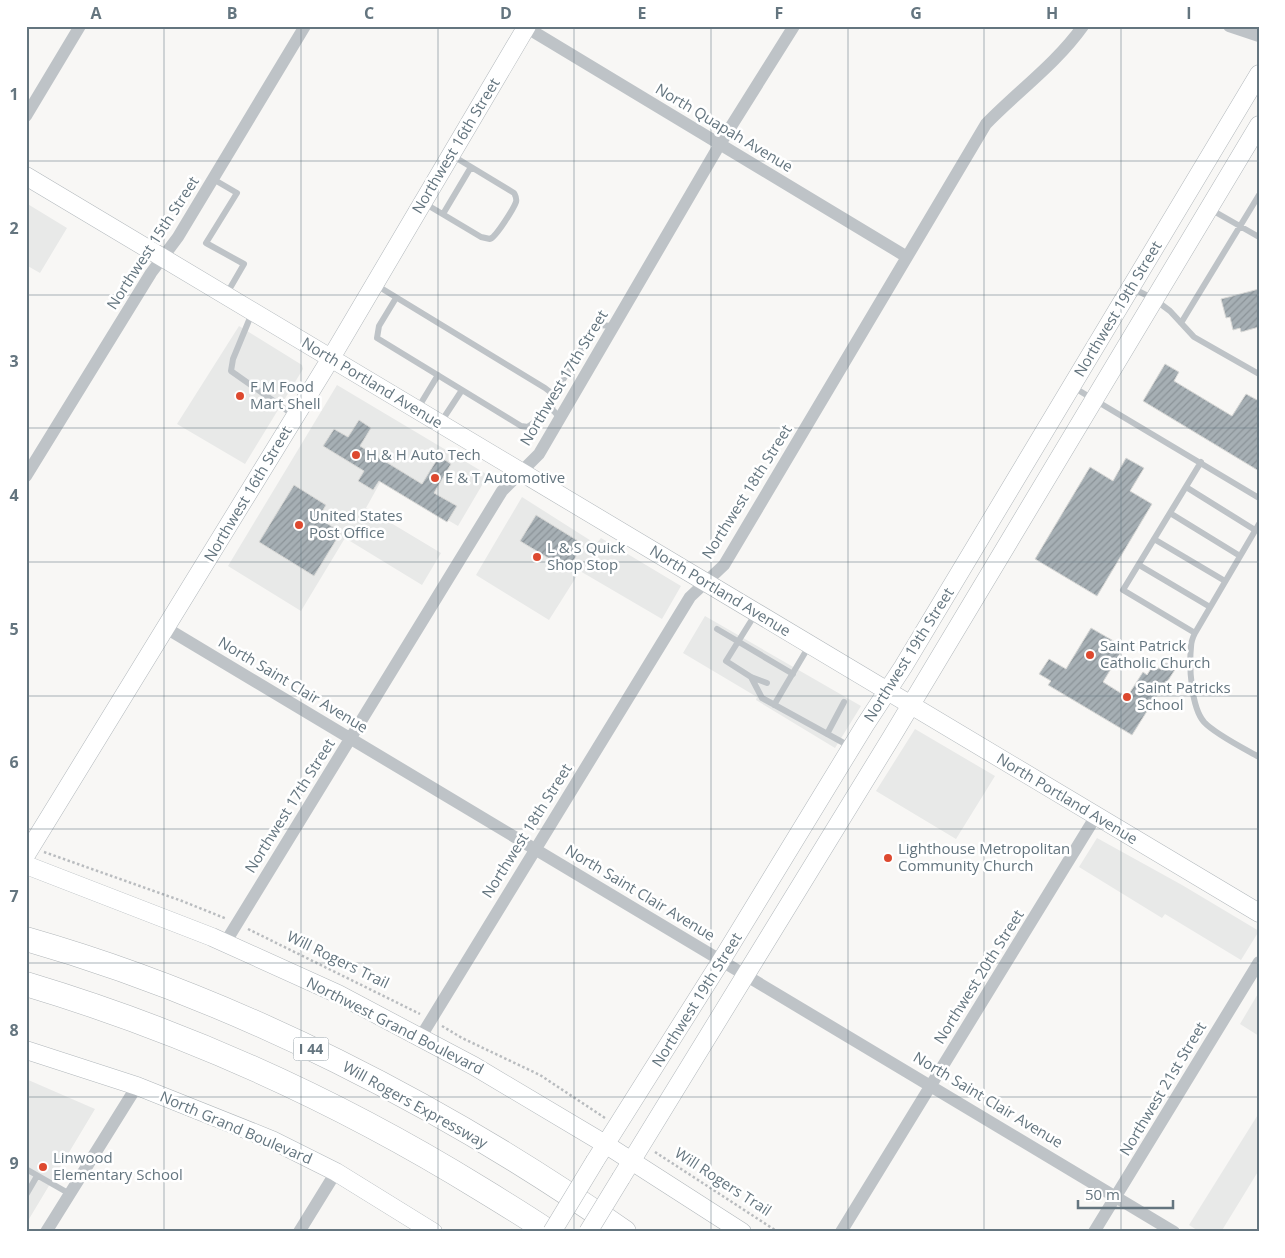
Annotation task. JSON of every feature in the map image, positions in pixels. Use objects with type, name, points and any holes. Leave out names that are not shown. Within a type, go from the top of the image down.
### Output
[{"type":"highway","name":"Will Rogers Expressway","points":[[26,939],[157,983],[239,1016],[319,1053],[435,1113],[563,1191],[624,1232]]},
{"type":"highway","points":[[26,984],[79,1000],[155,1028],[284,1083],[413,1149],[550,1232]]},
{"type":"street","points":[[26,116],[80,26]]},
{"type":"street","name":"Northwest 15th Street","points":[[26,476],[151,273],[178,237],[304,26]]},
{"type":"street","name":"Northwest 17th Street","points":[[225,943],[502,491],[539,454],[556,414],[614,326],[720,144],[794,26]]},
{"type":"street","name":"Northwest 18th Street","points":[[420,1038],[690,597],[724,564],[986,124],[1008,101],[1048,67],[1074,39],[1083,26]]},
{"type":"street","points":[[1229,26],[1259,36]]},
{"type":"street","name":"North Quapah Avenue","points":[[526,27],[907,257]]},
{"type":"street","name":"Northwest 16th Street","points":[[26,855],[296,416],[526,27]]},
{"type":"street","name":"Northwest 19th Street","points":[[550,1232],[722,961],[1072,386],[1259,74]]},
{"type":"street","name":"Northwest 19th Street","points":[[588,1232],[911,705],[1259,125]]},
{"type":"street","name":"North Portland Avenue","points":[[26,176],[1259,913]]},
{"type":"street","name":"North Saint Clair Avenue","points":[[166,628],[1174,1232]]},
{"type":"street","name":"Northwest 20th Street","points":[[841,1232],[1096,816]]},
{"type":"street","name":"Northwest Grand Boulevard","points":[[26,865],[225,943],[338,994],[474,1066],[605,1144],[742,1232]]},
{"type":"street","name":"Northwest 21st Street","points":[[1094,1232],[1259,962]]},
{"type":"street","name":"North Grand Boulevard","points":[[26,1050],[137,1086],[272,1140],[336,1172],[433,1232]]},
{"type":"street","points":[[46,1232],[137,1086]]},
{"type":"street","points":[[299,1232],[336,1172]]},
{"type":"lane","points":[[423,202],[490,240],[494,237],[516,202],[514,194],[451,155]]},
{"type":"lane","points":[[443,214],[471,167]]},
{"type":"lane","points":[[213,179],[237,192],[206,243],[244,264],[226,296]]},
{"type":"lane","points":[[1181,323],[1259,195]]},
{"type":"lane","points":[[1208,208],[1259,237]]},
{"type":"lane","points":[[374,284],[554,395]]},
{"type":"lane","points":[[1131,288],[1154,299],[1170,311],[1194,337],[1259,374]]},
{"type":"lane","points":[[396,298],[379,326],[377,338],[521,426],[528,427],[556,414],[554,395],[595,326],[614,326]]},
{"type":"lane","points":[[252,312],[233,359],[231,371],[296,416]]},
{"type":"lane","points":[[416,410],[438,375]]},
{"type":"lane","points":[[1072,386],[1259,498]]},
{"type":"lane","points":[[440,424],[462,390]]},
{"type":"lane","points":[[1195,633],[1123,590],[1200,462]]},
{"type":"lane","points":[[1186,487],[1257,527],[1195,633],[1190,646],[1192,681],[1197,709],[1202,721],[1210,728],[1259,757]]},
{"type":"lane","points":[[1170,513],[1240,556]]},
{"type":"lane","points":[[1154,539],[1225,582]]},
{"type":"lane","points":[[1139,565],[1210,607]]},
{"type":"lane","points":[[756,613],[737,641],[726,662],[751,677],[767,683]]},
{"type":"lane","points":[[717,629],[792,674]]},
{"type":"lane","points":[[774,705],[810,645]]},
{"type":"lane","points":[[751,677],[763,690]]},
{"type":"lane","points":[[751,677],[762,698],[852,748]]},
{"type":"lane","points":[[775,687],[782,691]]},
{"type":"lane","points":[[771,694],[778,698]]},
{"type":"lane","points":[[826,734],[844,702]]},
{"type":"lane","points":[[26,1170],[70,1194]]},
{"type":"lane","points":[[26,1195],[38,1176]]},
{"type":"path","points":[[49,854],[218,915]]},
{"type":"path","name":"Will Rogers Trail","points":[[252,931],[414,1011]]},
{"type":"path","points":[[450,1030],[540,1075],[602,1116]]},
{"type":"path","name":"Will Rogers Trail","points":[[655,1152],[778,1232]]},
{"type":"shaded area","points":[[26,203],[67,228],[40,273],[26,265]]},
{"type":"shaded area","name":"F M Food Mart Shell","points":[[239,326],[302,365],[303,369],[245,464],[177,424]]},
{"type":"shaded area","points":[[337,385],[488,475],[458,526],[381,481],[366,508],[441,553],[422,585],[345,538],[301,611],[228,566]]},
{"type":"shaded area","name":"L & S Quick Shop Stop","points":[[522,497],[596,544],[601,538],[681,586],[662,619],[580,571],[549,620],[476,575]]},
{"type":"shaded area","points":[[705,616],[861,706],[835,748],[756,700],[757,697],[683,653]]},
{"type":"shaded area","points":[[915,729],[995,776],[956,839],[876,791]]},
{"type":"shaded area","points":[[1097,838],[1182,885],[1259,931],[1241,960],[1165,914],[1162,918],[1079,867]]},
{"type":"shaded area","points":[[1259,992],[1259,1036],[1240,1024]]},
{"type":"shaded area","name":"Linwood Elementary School","points":[[26,1079],[95,1109],[26,1224]]},
{"type":"shaded area","points":[[1259,1113],[1259,1170],[1221,1232],[1200,1232],[1189,1225]]},
{"type":"building","points":[[1259,289],[1259,327],[1241,332],[1240,328],[1233,330],[1230,317],[1226,318],[1221,299]]},
{"type":"building","points":[[1165,364],[1179,372],[1174,381],[1232,416],[1246,394],[1259,401],[1259,471],[1143,401]]},
{"type":"building","points":[[359,420],[371,428],[360,446],[422,484],[439,456],[451,464],[434,493],[457,506],[447,522],[379,481],[373,490],[358,481],[364,471],[323,446],[334,429],[348,437]]},
{"type":"building","points":[[1126,458],[1144,468],[1130,491],[1152,504],[1097,596],[1035,559],[1090,467],[1113,481]]},
{"type":"building","name":"United States Post Office","points":[[294,485],[326,505],[318,518],[341,532],[314,576],[259,542]]},
{"type":"building","points":[[536,515],[583,544],[568,570],[520,541]]},
{"type":"building","points":[[1091,628],[1124,647],[1103,682],[1127,697],[1143,672],[1147,675],[1153,665],[1162,670],[1166,663],[1176,668],[1132,735],[1048,685],[1051,681],[1039,674],[1049,659],[1066,669]]},
{"type":"place","name":"F M Food Mart Shell","points":[[240,396]]},
{"type":"place","name":"H & H Auto Tech","points":[[356,455]]},
{"type":"place","name":"E & T Automotive","points":[[435,478]]},
{"type":"place","name":"United States Post Office","points":[[299,525]]},
{"type":"place","name":"L & S Quick Shop Stop","points":[[537,557]]},
{"type":"place","name":"Saint Patrick Catholic Church","points":[[1090,655]]},
{"type":"place","name":"Saint Patricks School","points":[[1127,697]]},
{"type":"place","name":"Lighthouse Metropolitan Community Church","points":[[888,858]]},
{"type":"place","name":"Linwood Elementary School","points":[[43,1167]]}]
